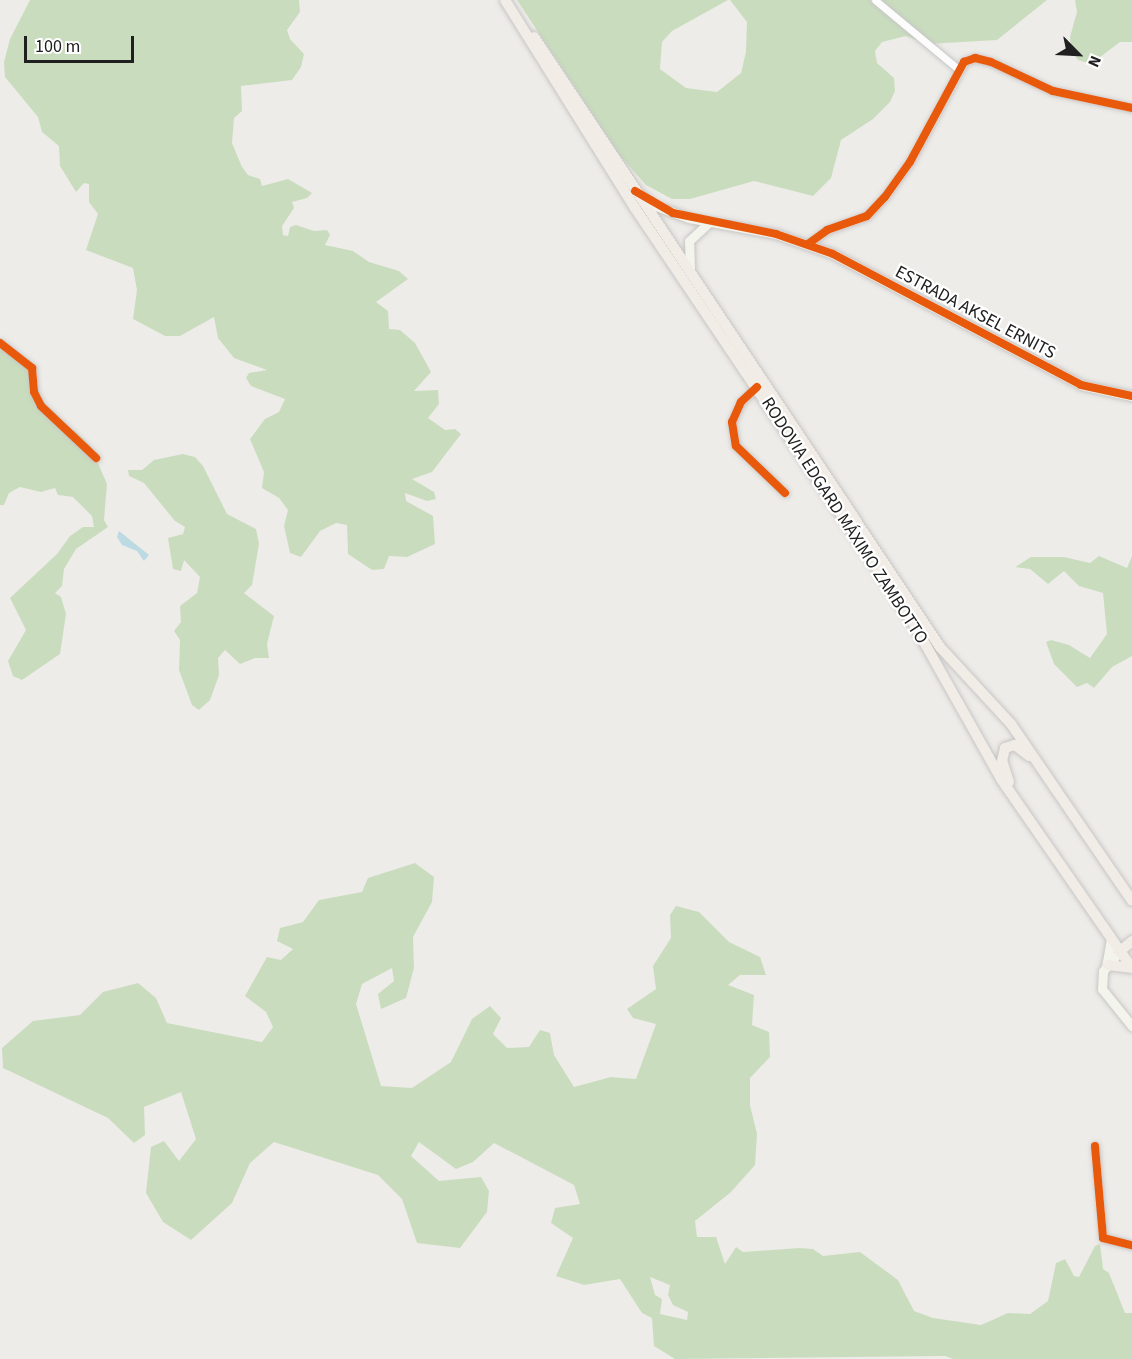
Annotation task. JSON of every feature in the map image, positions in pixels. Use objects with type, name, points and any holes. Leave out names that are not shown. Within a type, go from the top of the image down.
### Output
[{"type":"main road","name":"RODOVIA EDGARD MÁXIMO ZAMBOTTO","points":[[505,0],[635,208],[757,387],[910,619],[1001,779],[1132,968]]},
{"type":"main road","name":"RODOVIA EDGARD MÁXIMO ZAMBOTTO","points":[[514,14],[549,54],[635,191],[940,647],[1011,724],[1132,901]]},
{"type":"main road","points":[[1018,801],[1002,760],[1005,748],[1019,747],[1042,770]]},
{"type":"main road","points":[[1119,952],[1132,941]]},
{"type":"main road","points":[[1107,966],[1132,968]]},
{"type":"street","points":[[875,0],[958,69]]},
{"type":"street","points":[[808,244],[826,230],[867,216],[885,197],[910,162],[958,69],[964,62],[975,58],[991,62],[1053,91],[1132,108]]},
{"type":"street","name":"ESTRADA AKSEL ERNITS","points":[[635,191],[673,213],[708,223],[776,234],[808,244],[1081,385],[1132,396]]},
{"type":"street","points":[[691,273],[686,256],[689,241],[692,234],[708,223]]},
{"type":"street","points":[[0,343],[32,368],[34,392],[41,406],[96,458]]},
{"type":"street","points":[[757,387],[741,402],[732,422],[736,446],[785,493]]},
{"type":"street","points":[[1111,940],[1107,966],[1101,980],[1103,993],[1132,1026]]},
{"type":"street","points":[[1107,966],[1119,952]]},
{"type":"street","points":[[1095,1146],[1102,1238],[1132,1245]]},
{"type":"green space","points":[[30,0],[299,0],[300,12],[287,30],[290,39],[304,54],[301,67],[292,80],[241,86],[242,111],[234,118],[232,143],[242,167],[248,175],[260,179],[262,186],[288,179],[312,193],[307,198],[292,202],[294,208],[282,226],[283,235],[288,236],[290,227],[296,225],[314,231],[327,230],[330,235],[325,245],[353,251],[369,262],[399,271],[408,279],[376,302],[388,311],[389,329],[400,330],[415,343],[431,372],[414,391],[438,390],[439,404],[428,418],[445,430],[455,429],[461,434],[432,472],[412,479],[434,492],[436,499],[427,501],[405,493],[406,501],[433,516],[435,544],[407,557],[389,556],[384,569],[372,570],[348,554],[347,525],[336,523],[320,531],[301,557],[290,553],[284,526],[288,510],[279,498],[262,488],[264,472],[250,439],[265,419],[279,412],[285,399],[251,386],[246,378],[249,373],[267,370],[234,358],[218,338],[214,317],[180,336],[165,336],[133,319],[137,290],[133,268],[86,250],[98,214],[89,202],[89,184],[84,183],[76,192],[60,166],[59,146],[42,132],[38,117],[5,77],[4,62],[10,39]]},
{"type":"green space","points":[[517,0],[728,0],[672,31],[662,42],[660,69],[686,88],[717,92],[741,73],[746,52],[747,22],[730,0],[1047,0],[997,40],[928,44],[906,36],[882,42],[875,51],[877,63],[894,78],[895,91],[890,102],[873,119],[841,140],[831,178],[813,196],[754,181],[690,199],[672,199],[646,185],[621,157]]},
{"type":"green space","points":[[1075,0],[1132,0],[1132,42],[1120,42],[1091,64],[1078,60],[1071,50],[1070,37],[1077,12]]},
{"type":"green space","points":[[0,339],[33,369],[41,401],[58,416],[59,425],[75,431],[90,445],[107,484],[104,520],[108,527],[76,549],[64,569],[62,586],[55,593],[61,597],[66,614],[60,654],[22,680],[13,676],[8,661],[26,630],[10,598],[57,554],[70,536],[83,527],[94,527],[92,516],[73,497],[58,495],[55,488],[41,492],[20,487],[9,493],[4,505],[0,505]]},
{"type":"green space","points":[[183,454],[195,457],[203,466],[227,514],[256,529],[259,544],[252,585],[244,593],[274,616],[267,644],[269,658],[255,658],[240,664],[225,650],[218,658],[219,675],[210,700],[199,710],[192,705],[179,670],[180,640],[174,631],[181,622],[180,606],[197,593],[200,577],[184,560],[181,571],[173,569],[168,538],[183,534],[185,527],[175,521],[144,483],[129,476],[128,470],[142,470],[154,460]]},
{"type":"green space","points":[[1099,556],[1127,568],[1132,556],[1132,656],[1112,667],[1094,688],[1087,683],[1077,687],[1054,664],[1046,642],[1051,640],[1069,645],[1090,658],[1107,634],[1103,593],[1079,586],[1064,571],[1048,584],[1030,569],[1015,567],[1031,557],[1064,557],[1090,563]]},
{"type":"green space","points":[[415,863],[434,877],[432,902],[413,937],[414,968],[406,998],[381,1009],[378,994],[394,981],[392,968],[362,984],[356,1004],[381,1086],[412,1088],[451,1062],[472,1019],[490,1006],[501,1018],[493,1034],[507,1048],[529,1047],[540,1030],[550,1033],[554,1055],[574,1087],[611,1077],[636,1079],[656,1024],[633,1018],[627,1009],[656,989],[653,966],[671,938],[670,915],[676,906],[699,912],[729,942],[760,957],[766,975],[740,975],[728,985],[754,995],[752,1025],[769,1032],[770,1057],[750,1078],[750,1105],[757,1134],[755,1165],[731,1192],[695,1221],[697,1237],[716,1237],[725,1264],[736,1247],[743,1252],[813,1249],[823,1256],[860,1252],[898,1280],[914,1311],[933,1318],[981,1325],[1008,1313],[1030,1314],[1048,1301],[1056,1263],[1065,1259],[1074,1276],[1079,1277],[1095,1246],[1100,1244],[1103,1269],[1109,1273],[1125,1313],[1132,1313],[1132,1359],[953,1359],[945,1356],[675,1359],[654,1346],[652,1318],[642,1313],[620,1279],[584,1285],[556,1276],[573,1238],[551,1223],[555,1208],[580,1204],[574,1185],[494,1143],[473,1162],[456,1169],[419,1142],[411,1156],[439,1181],[481,1177],[489,1191],[487,1212],[460,1248],[417,1243],[402,1199],[378,1175],[274,1142],[250,1163],[232,1203],[191,1240],[163,1222],[146,1193],[151,1147],[164,1141],[179,1161],[196,1139],[181,1092],[144,1107],[145,1135],[134,1143],[108,1118],[3,1068],[2,1048],[33,1021],[80,1015],[103,992],[138,983],[156,998],[167,1023],[262,1042],[273,1027],[266,1012],[245,996],[267,957],[281,960],[293,949],[277,941],[280,928],[303,922],[319,900],[362,892],[368,878]],"holes":[[[650,1277],[670,1285],[668,1295],[673,1305],[688,1312],[687,1320],[660,1314],[662,1299],[655,1295]]]},
{"type":"water","points":[[119,531],[149,555],[144,561],[137,551],[122,545],[117,537]]},
{"type":"cycle path","points":[[808,244],[827,230],[867,216],[885,197],[910,162],[964,62],[975,58],[991,62],[1053,91],[1132,108]]},
{"type":"cycle path","points":[[635,191],[673,213],[776,234],[833,254],[1081,385],[1132,396]]},
{"type":"cycle path","points":[[0,343],[32,368],[34,392],[41,406],[96,458]]},
{"type":"cycle path","points":[[757,387],[741,402],[732,422],[736,446],[785,493]]},
{"type":"cycle path","points":[[1095,1146],[1103,1238],[1132,1245]]}]
